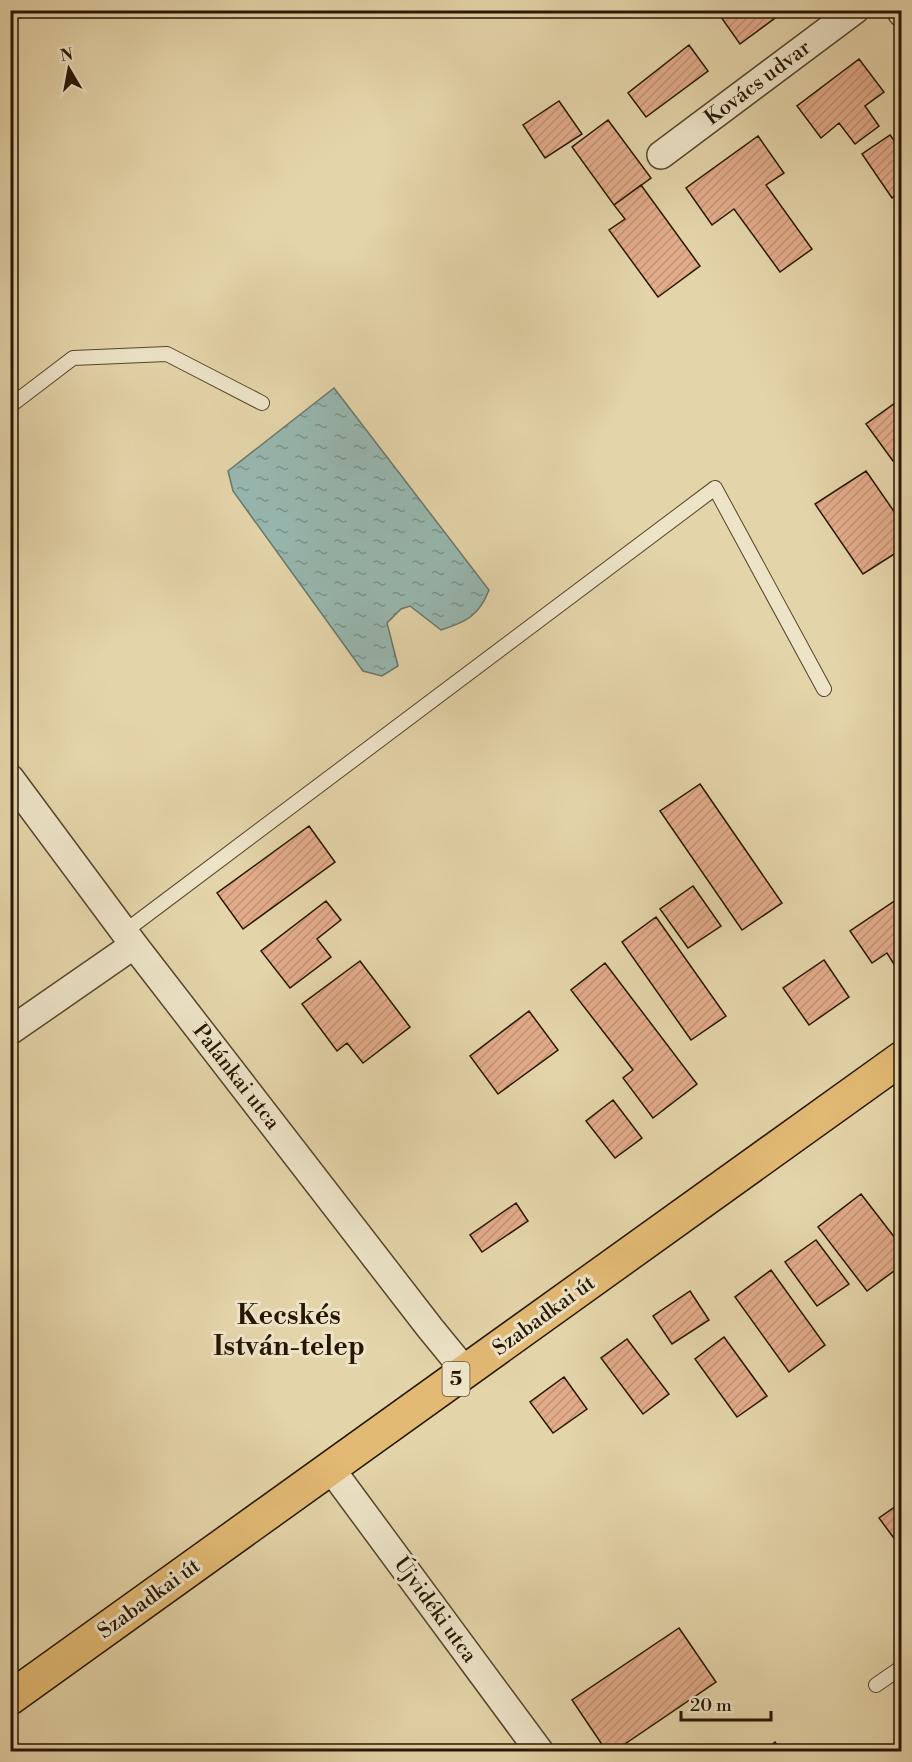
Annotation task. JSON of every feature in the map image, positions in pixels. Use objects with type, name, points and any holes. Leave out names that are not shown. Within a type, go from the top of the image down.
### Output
[{"type":"main road","name":"Szabadkai út","points":[[10,1698],[902,1058]]},
{"type":"street","name":"Kovács udvar","points":[[661,155],[855,10]]},
{"type":"street","name":"Palánkai utca","points":[[10,778],[129,938],[466,1372]]},
{"type":"street","points":[[10,1031],[129,938]]},
{"type":"street","name":"Újvidéki utca","points":[[331,1468],[540,1752]]},
{"type":"lane","points":[[10,406],[73,358],[167,354],[262,403]]},
{"type":"lane","points":[[129,938],[715,488],[824,689]]},
{"type":"lane","points":[[876,1686],[902,1667]]},
{"type":"water","points":[[334,388],[489,590],[481,606],[471,617],[441,630],[410,606],[401,609],[387,623],[398,666],[382,676],[363,671],[233,491],[228,471]]},
{"type":"building","points":[[716,10],[786,10],[740,44]]},
{"type":"building","points":[[689,45],[708,71],[646,117],[628,93]]},
{"type":"building","points":[[859,59],[884,92],[865,106],[879,126],[855,144],[839,123],[821,138],[797,106]]},
{"type":"building","points":[[559,101],[582,134],[545,158],[523,125]]},
{"type":"building","points":[[608,120],[651,178],[614,205],[572,147]]},
{"type":"building","points":[[890,135],[902,151],[902,191],[892,198],[862,154]]},
{"type":"building","points":[[758,136],[784,173],[766,185],[812,249],[780,272],[734,209],[712,225],[686,188]]},
{"type":"building","points":[[641,185],[700,266],[658,297],[609,230],[625,219],[614,205]]},
{"type":"building","points":[[902,398],[902,455],[893,461],[866,424]]},
{"type":"building","points":[[866,471],[902,523],[902,549],[863,574],[815,504]]},
{"type":"building","points":[[700,784],[782,903],[742,930],[660,811]]},
{"type":"building","points":[[309,826],[335,862],[243,929],[217,893]]},
{"type":"building","points":[[693,886],[721,926],[688,948],[660,909]]},
{"type":"building","points":[[902,896],[902,966],[897,969],[887,953],[872,963],[850,931]]},
{"type":"building","points":[[326,901],[341,920],[317,939],[331,957],[290,988],[261,951]]},
{"type":"building","points":[[656,917],[726,1016],[691,1040],[622,942]]},
{"type":"building","points":[[824,960],[849,997],[809,1025],[783,988]]},
{"type":"building","points":[[360,961],[410,1027],[363,1063],[347,1043],[337,1051],[302,1004]]},
{"type":"building","points":[[605,963],[697,1084],[653,1118],[623,1078],[633,1070],[571,990]]},
{"type":"building","points":[[529,1011],[558,1050],[498,1094],[470,1056]]},
{"type":"building","points":[[613,1100],[642,1138],[615,1158],[586,1121]]},
{"type":"building","points":[[861,1194],[902,1247],[902,1265],[867,1291],[818,1227]]},
{"type":"building","points":[[516,1203],[528,1221],[482,1252],[470,1235]]},
{"type":"building","points":[[816,1240],[849,1284],[817,1306],[785,1262]]},
{"type":"building","points":[[771,1270],[825,1345],[789,1372],[735,1297]]},
{"type":"building","points":[[690,1291],[709,1320],[672,1344],[653,1316]]},
{"type":"building","points":[[724,1337],[767,1396],[737,1417],[695,1359]]},
{"type":"building","points":[[627,1339],[669,1394],[643,1414],[601,1358]]},
{"type":"building","points":[[564,1377],[587,1409],[553,1433],[530,1402]]},
{"type":"building","points":[[902,1502],[902,1549],[879,1518]]},
{"type":"building","points":[[679,1628],[716,1682],[613,1752],[607,1752],[572,1700]]},
{"type":"building","points":[[775,1742],[782,1752],[763,1752]]},
{"type":"district","name":"Kecskés István-telep","points":[[289,1332]]}]
